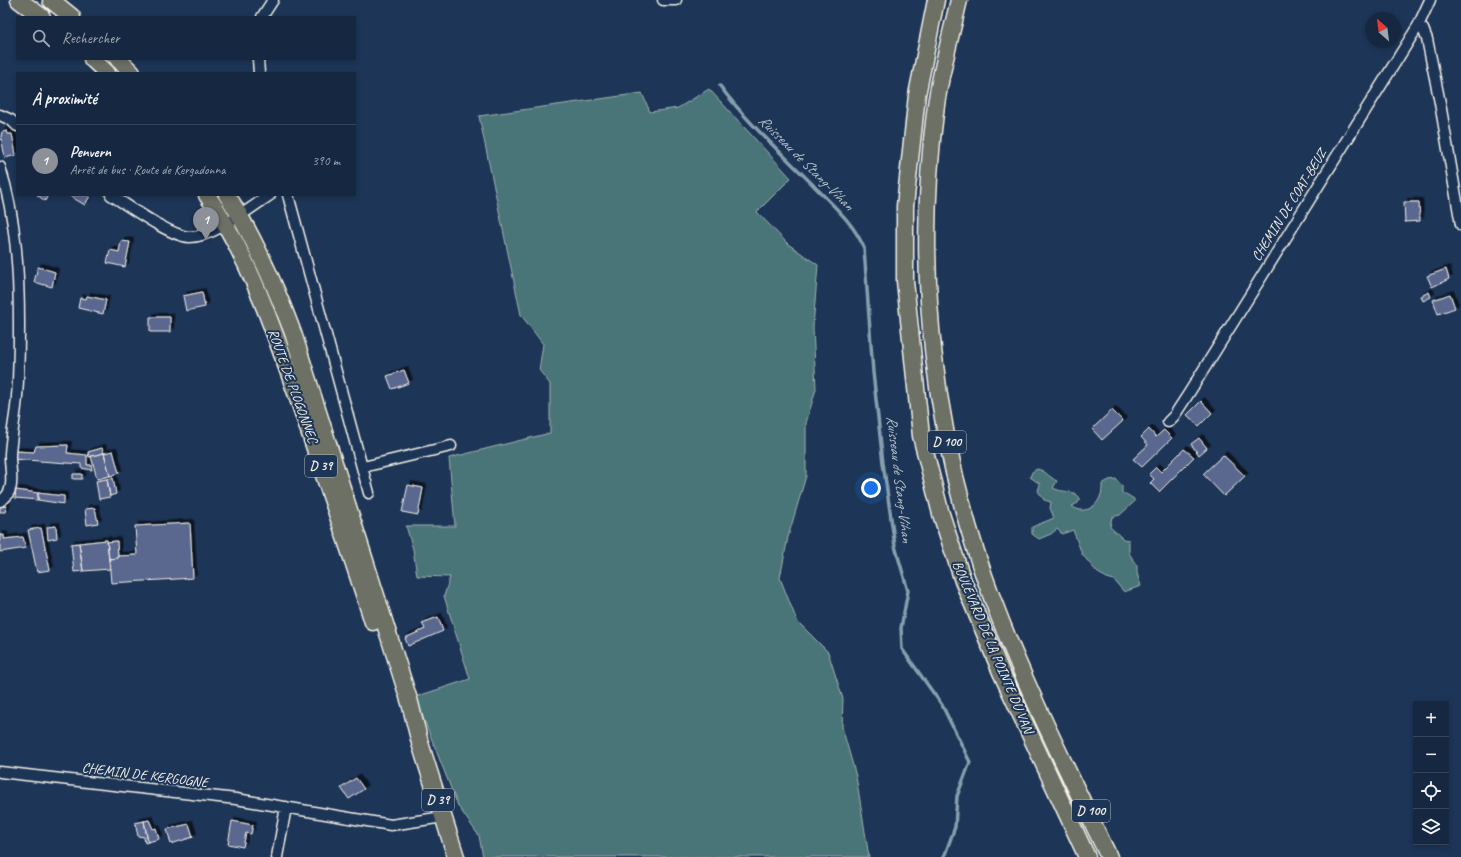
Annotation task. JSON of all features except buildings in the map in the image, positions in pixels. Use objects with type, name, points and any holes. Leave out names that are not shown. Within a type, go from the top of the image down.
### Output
[{"type":"main road","points":[[19,0],[41,16]]},
{"type":"main road","points":[[50,0],[71,16]]},
{"type":"main road","name":"BOULEVARD DE LA POINTE DU VAN","points":[[936,0],[917,95],[905,206],[905,281],[921,436],[941,514],[963,581],[1001,672],[1087,857]]},
{"type":"main road","name":"BOULEVARD DE LA POINTE DU VAN","points":[[959,0],[943,67],[936,105],[929,189],[928,250],[934,369],[952,469],[976,551],[1018,663],[1109,857]]},
{"type":"main road","points":[[93,60],[106,72]]},
{"type":"main road","points":[[119,60],[131,72]]},
{"type":"main road","name":"ROUTE DE PLOGONNEC","points":[[208,196],[225,224],[249,272],[274,333],[375,629],[404,707],[420,743]]},
{"type":"main road","name":"ROUTE DE PLOGONNEC","points":[[228,196],[239,214],[270,275],[293,333],[410,703],[420,743],[456,857]]},
{"type":"main road","name":"D 100","points":[[1065,764],[1116,857]]},
{"type":"street","points":[[262,16],[266,8],[273,0]]},
{"type":"street","points":[[663,0],[676,0]]},
{"type":"street","name":"CHEMIN DE COAT-BEUZ","points":[[1168,422],[1174,416],[1189,393],[1418,26],[1430,0]]},
{"type":"street","points":[[1418,26],[1423,29],[1427,39],[1440,103],[1461,225]]},
{"type":"street","points":[[258,60],[259,72]]},
{"type":"street","points":[[0,116],[12,120],[16,125]]},
{"type":"street","points":[[0,167],[9,203],[17,258],[19,356],[17,397],[10,454],[12,474],[7,495],[0,501]]},
{"type":"street","points":[[113,196],[174,233],[188,237],[205,234],[225,224],[268,196]]},
{"type":"street","points":[[288,196],[370,492]]},
{"type":"street","points":[[363,467],[451,446]]},
{"type":"street","name":"CHEMIN DE KERGOGNE","points":[[0,772],[286,807],[391,825],[444,816]]},
{"type":"street","points":[[278,857],[286,807]]},
{"type":"green space","points":[[709,89],[791,178],[757,212],[788,244],[818,265],[813,327],[816,389],[806,423],[806,476],[788,537],[780,578],[797,621],[828,652],[843,699],[842,727],[856,776],[869,857],[483,857],[479,836],[458,806],[415,697],[470,679],[444,596],[450,577],[417,576],[413,549],[406,526],[455,526],[449,458],[550,433],[550,384],[539,370],[543,344],[521,315],[479,116],[642,93],[650,112],[678,108]]},
{"type":"green space","points":[[1037,469],[1043,471],[1057,481],[1053,488],[1074,493],[1080,498],[1078,503],[1072,506],[1076,509],[1084,510],[1092,507],[1101,495],[1102,484],[1109,480],[1116,479],[1122,486],[1122,494],[1126,494],[1134,499],[1134,502],[1120,515],[1112,517],[1110,527],[1123,539],[1129,540],[1129,553],[1137,566],[1137,573],[1141,586],[1124,592],[1114,580],[1098,573],[1082,554],[1073,530],[1062,534],[1057,529],[1051,534],[1039,539],[1032,534],[1032,527],[1054,518],[1050,508],[1051,502],[1044,500],[1038,491],[1040,484],[1030,477],[1032,472]]},
{"type":"waterway","name":"Ruisseau de Stang-Vihan","points":[[720,86],[754,126],[844,216],[855,231],[864,248],[873,372],[883,463],[895,546],[908,591],[901,628],[902,649],[942,705],[970,762],[957,796],[955,827],[944,857]]},
{"type":"place","name":"Penvern","points":[[206,240]]}]
